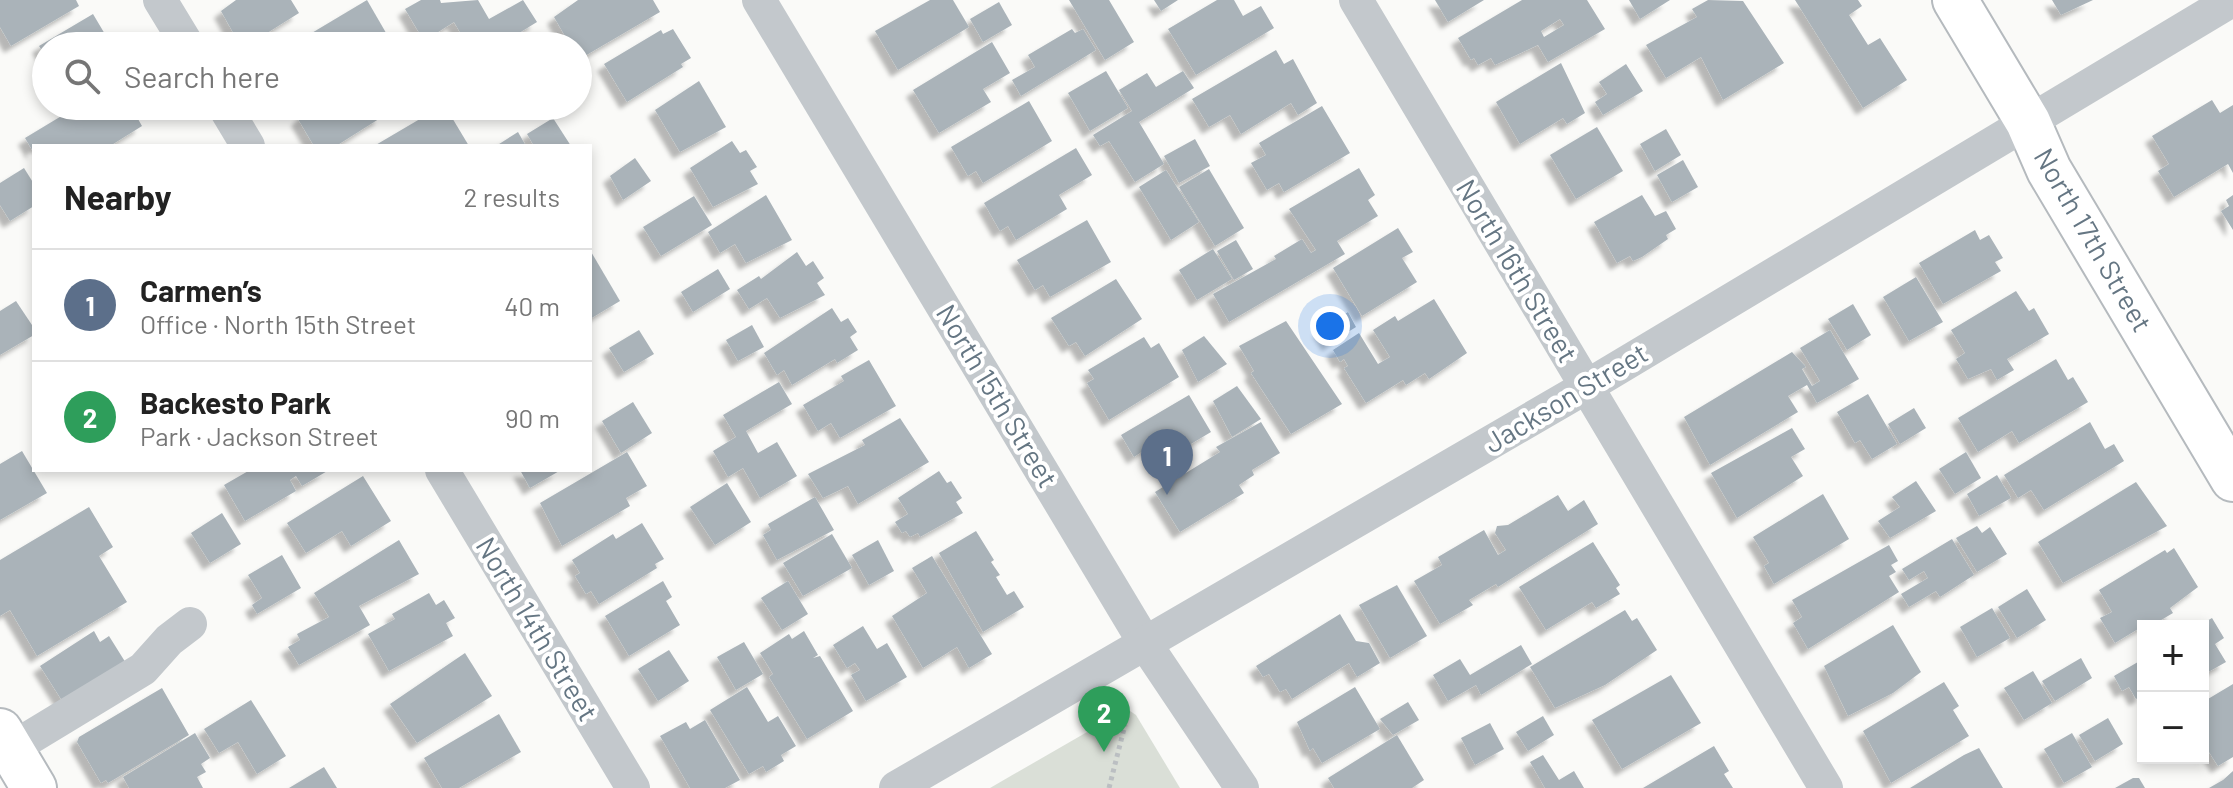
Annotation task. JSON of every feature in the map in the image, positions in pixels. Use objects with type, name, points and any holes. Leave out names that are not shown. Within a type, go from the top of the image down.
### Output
[{"type":"main road","name":"North 17th Street","points":[[1955,0],[2028,122],[2049,170],[2233,479]]},
{"type":"main road","points":[[6,740],[34,788]]},
{"type":"street","points":[[160,0],[179,32]]},
{"type":"street","name":"North 15th Street","points":[[759,0],[1146,645],[1242,788]]},
{"type":"street","name":"North 16th Street","points":[[1356,0],[1826,788]]},
{"type":"street","name":"Jackson Street","points":[[896,788],[1586,387],[2232,0]]},
{"type":"street","points":[[232,120],[247,144]]},
{"type":"street","name":"North 14th Street","points":[[443,472],[633,788]]},
{"type":"street","points":[[6,740],[143,669],[169,640],[190,624]]},
{"type":"path","points":[[1109,788],[1125,725]]},
{"type":"shaded area","points":[[1127,709],[1136,715],[1180,788],[990,788]]},
{"type":"building","points":[[0,0],[76,0],[79,6],[11,46],[0,27]]},
{"type":"building","points":[[236,0],[291,0],[299,13],[269,32],[233,32],[221,11]]},
{"type":"building","points":[[367,0],[386,32],[313,32]]},
{"type":"building","points":[[421,0],[440,0],[441,3],[478,0],[489,19],[523,0],[537,22],[521,32],[460,32],[454,22],[438,32],[419,32],[405,9]]},
{"type":"building","points":[[578,0],[653,0],[660,12],[592,52],[592,32],[563,32],[554,17]]},
{"type":"building","points":[[930,0],[953,0],[969,27],[898,70],[875,31]]},
{"type":"building","points":[[1069,0],[1109,0],[1134,42],[1105,60]]},
{"type":"building","points":[[1154,0],[1178,0],[1161,11]]},
{"type":"building","points":[[1217,0],[1234,0],[1243,16],[1261,6],[1274,28],[1196,75],[1168,29]]},
{"type":"building","points":[[1435,0],[1484,0],[1448,22]]},
{"type":"building","points":[[1522,0],[1587,0],[1605,29],[1548,62],[1538,45],[1495,65],[1491,58],[1478,65],[1474,58],[1471,60],[1458,38]],"holes":[[[1560,19],[1564,25],[1544,37],[1541,31]]]},
{"type":"building","points":[[1629,0],[1670,0],[1640,19]]},
{"type":"building","points":[[1708,0],[1743,1],[1784,63],[1723,100],[1701,57],[1666,78],[1646,45],[1697,17],[1692,9]]},
{"type":"building","points":[[1795,0],[1858,0],[1862,6],[1849,15],[1868,45],[1880,38],[1907,80],[1863,108]]},
{"type":"building","points":[[2052,0],[2093,0],[2061,15]]},
{"type":"building","points":[[999,2],[1012,25],[983,42],[970,19]]},
{"type":"building","points":[[93,14],[104,32],[63,32]]},
{"type":"building","points":[[673,29],[691,58],[681,64],[683,67],[627,102],[604,64],[661,30],[663,34]]},
{"type":"building","points":[[1072,29],[1075,33],[1083,29],[1096,50],[1021,96],[1012,80],[1035,67],[1028,55]]},
{"type":"building","points":[[992,42],[1010,73],[983,89],[991,102],[939,133],[913,90]]},
{"type":"building","points":[[1276,50],[1284,64],[1293,59],[1317,103],[1298,115],[1291,103],[1241,134],[1230,115],[1209,127],[1192,99]]},
{"type":"building","points":[[1561,63],[1585,113],[1567,124],[1563,118],[1520,144],[1496,102]]},
{"type":"building","points":[[1626,64],[1643,91],[1603,115],[1595,102],[1607,94],[1599,82]]},
{"type":"building","points":[[1106,71],[1128,108],[1090,131],[1068,93]]},
{"type":"building","points":[[1183,71],[1194,88],[1139,122],[1164,164],[1135,182],[1109,141],[1100,146],[1093,135],[1132,111],[1119,90],[1147,73],[1156,87]]},
{"type":"building","points":[[699,81],[726,127],[680,152],[655,110]]},
{"type":"building","points":[[2212,100],[2220,113],[2233,105],[2233,173],[2228,164],[2174,197],[2158,171],[2169,164],[2152,136]]},
{"type":"building","points":[[1029,101],[1052,141],[983,183],[976,171],[968,176],[951,147]]},
{"type":"building","points":[[1322,106],[1350,153],[1284,192],[1279,183],[1267,190],[1251,163],[1266,155],[1259,143]]},
{"type":"building","points":[[55,120],[139,120],[142,126],[113,144],[32,144],[32,150],[25,138]]},
{"type":"building","points":[[299,120],[377,120],[339,144],[313,144]]},
{"type":"building","points":[[418,120],[453,120],[468,144],[377,144]]},
{"type":"building","points":[[554,120],[570,144],[533,144],[527,134]]},
{"type":"building","points":[[1597,127],[1623,171],[1576,199],[1550,155]]},
{"type":"building","points":[[1666,129],[1681,155],[1655,171],[1640,144]]},
{"type":"building","points":[[518,132],[525,144],[499,144]]},
{"type":"building","points":[[1195,139],[1210,166],[1179,183],[1164,156]]},
{"type":"building","points":[[732,141],[740,153],[746,150],[757,167],[750,171],[758,184],[713,207],[690,168]]},
{"type":"building","points":[[1076,148],[1092,175],[1059,195],[1067,209],[1016,240],[1008,226],[1000,231],[984,203]]},
{"type":"building","points":[[635,158],[651,181],[623,200],[610,176]]},
{"type":"building","points":[[1683,160],[1698,187],[1672,202],[1657,175]]},
{"type":"building","points":[[24,168],[32,181],[32,207],[10,221],[0,205],[0,183]]},
{"type":"building","points":[[1359,168],[1375,195],[1368,200],[1378,216],[1337,241],[1345,254],[1229,322],[1213,294],[1276,259],[1274,256],[1302,239],[1311,253],[1316,250],[1289,209]]},
{"type":"building","points":[[1209,169],[1244,228],[1215,246],[1179,187]]},
{"type":"building","points":[[1166,170],[1199,222],[1171,240],[1139,187]]},
{"type":"building","points":[[766,195],[792,240],[746,263],[735,244],[720,253],[708,232]]},
{"type":"building","points":[[1642,195],[1655,216],[1666,211],[1676,229],[1666,235],[1668,239],[1642,257],[1633,261],[1630,256],[1617,263],[1594,222]]},
{"type":"building","points":[[2233,195],[2233,230],[2221,211],[2229,206],[2226,200]]},
{"type":"building","points":[[694,196],[712,225],[661,256],[643,227]]},
{"type":"building","points":[[1087,220],[1111,262],[1050,297],[1043,285],[1035,290],[1017,260]]},
{"type":"building","points":[[1398,228],[1413,252],[1402,258],[1417,282],[1362,316],[1333,268]]},
{"type":"building","points":[[1975,230],[1980,240],[1989,235],[2003,258],[1995,262],[2001,271],[1943,304],[1919,263]]},
{"type":"building","points":[[1236,240],[1253,269],[1234,280],[1217,251]]},
{"type":"building","points":[[1213,249],[1232,279],[1197,300],[1179,270]]},
{"type":"building","points":[[797,252],[806,266],[813,261],[824,278],[817,283],[825,295],[780,318],[767,298],[749,309],[737,290],[759,276],[761,279]]},
{"type":"building","points":[[592,253],[620,301],[592,318]]},
{"type":"building","points":[[718,269],[730,289],[693,312],[681,292]]},
{"type":"building","points":[[1916,277],[1943,322],[1909,341],[1883,297]]},
{"type":"building","points":[[1116,279],[1142,319],[1085,356],[1076,342],[1069,346],[1051,318]]},
{"type":"building","points":[[2016,291],[2029,311],[2034,308],[2049,334],[2007,359],[2014,370],[1997,380],[1991,369],[1968,379],[1956,359],[1965,353],[1951,330]]},
{"type":"building","points":[[1434,299],[1467,353],[1429,379],[1425,373],[1406,385],[1403,380],[1366,403],[1344,368],[1348,366],[1344,359],[1340,362],[1333,350],[1359,333],[1378,364],[1390,357],[1373,330],[1395,316],[1398,321]]},
{"type":"building","points":[[16,301],[32,325],[32,336],[0,355],[0,311]]},
{"type":"building","points":[[1853,304],[1871,335],[1847,350],[1828,319]]},
{"type":"building","points":[[832,308],[841,322],[848,318],[857,332],[850,337],[858,350],[837,363],[835,359],[792,385],[784,370],[777,375],[764,353]]},
{"type":"building","points":[[1348,312],[1356,327],[1329,344],[1320,330]]},
{"type":"building","points":[[1286,321],[1342,404],[1291,434],[1251,373],[1254,371],[1239,346]]},
{"type":"building","points":[[752,325],[764,347],[738,361],[726,340]]},
{"type":"building","points":[[639,330],[654,354],[624,372],[609,348]]},
{"type":"building","points":[[1830,330],[1859,379],[1817,403],[1807,385],[1788,396],[1798,412],[1710,465],[1684,417],[1792,352],[1806,367],[1802,369],[1812,386],[1820,381],[1800,348]]},
{"type":"building","points":[[1204,336],[1227,364],[1198,382],[1182,350]]},
{"type":"building","points":[[1144,337],[1151,348],[1159,343],[1179,377],[1109,420],[1087,383],[1094,379],[1088,370]]},
{"type":"building","points":[[2056,359],[2068,380],[2073,377],[2088,402],[2019,443],[2012,431],[1978,452],[1958,418]]},
{"type":"building","points":[[869,360],[896,406],[840,438],[831,423],[818,431],[803,405],[844,381],[841,376]]},
{"type":"building","points":[[779,382],[792,404],[746,431],[758,453],[777,442],[797,476],[760,498],[743,468],[728,477],[713,451],[736,437],[723,415]]},
{"type":"building","points":[[1237,386],[1261,419],[1232,437],[1213,401]]},
{"type":"building","points":[[1868,394],[1897,444],[1872,459],[1860,440],[1855,443],[1837,412]]},
{"type":"building","points":[[1189,395],[1211,432],[1159,463],[1149,447],[1134,457],[1121,435]]},
{"type":"building","points":[[633,402],[652,433],[621,453],[602,421]]},
{"type":"building","points":[[1914,408],[1926,428],[1900,444],[1888,424]]},
{"type":"building","points":[[900,418],[929,462],[858,504],[848,486],[823,498],[808,474],[865,445],[862,440]]},
{"type":"building","points":[[1261,422],[1280,453],[1252,470],[1254,475],[1239,485],[1244,493],[1180,532],[1155,492],[1220,452],[1216,447]]},
{"type":"building","points":[[2090,422],[2105,449],[2114,444],[2124,461],[2044,510],[2031,490],[2018,498],[2004,475]]},
{"type":"building","points":[[1792,428],[1805,449],[1791,457],[1803,476],[1737,518],[1711,473]]},
{"type":"building","points":[[22,451],[47,493],[0,520],[0,464]]},
{"type":"building","points":[[627,452],[647,486],[626,498],[630,506],[562,546],[540,503]]},
{"type":"building","points":[[1966,452],[1981,478],[1955,494],[1939,469]]},
{"type":"building","points":[[939,471],[947,483],[951,481],[962,498],[956,502],[963,513],[920,537],[918,533],[910,537],[906,531],[902,533],[895,522],[908,514],[898,498]]},
{"type":"building","points":[[247,472],[326,472],[302,486],[296,476],[290,480],[296,491],[245,521],[224,485]]},
{"type":"building","points":[[521,472],[558,472],[530,488]]},
{"type":"building","points":[[1997,475],[2011,498],[1979,516],[1967,494]]},
{"type":"building","points":[[363,476],[391,521],[351,546],[342,531],[306,553],[287,523]]},
{"type":"building","points":[[1916,481],[1936,511],[1890,538],[1878,521],[1900,507],[1892,497]]},
{"type":"building","points":[[2136,482],[2167,526],[2063,583],[2038,542]]},
{"type":"building","points":[[727,483],[751,522],[715,545],[690,507]]},
{"type":"building","points":[[1823,494],[1849,539],[1774,584],[1764,566],[1769,563],[1753,537]]},
{"type":"building","points":[[1558,495],[1568,511],[1584,500],[1598,524],[1498,587],[1496,584],[1469,600],[1473,605],[1440,624],[1414,581],[1442,565],[1438,557],[1484,530],[1498,555],[1506,550],[1495,533],[1497,526],[1508,525]]},
{"type":"building","points":[[815,497],[834,530],[777,560],[763,535],[771,530],[768,524]]},
{"type":"building","points":[[89,507],[113,547],[99,556],[127,602],[37,656],[10,610],[0,616],[0,560]]},
{"type":"building","points":[[222,513],[241,544],[210,563],[191,533]]},
{"type":"building","points":[[642,523],[664,559],[655,564],[657,568],[599,604],[591,591],[586,594],[575,576],[580,573],[572,560],[613,534],[616,539]]},
{"type":"building","points":[[1977,526],[1982,533],[1990,527],[2007,554],[1977,572],[1956,538]]},
{"type":"building","points":[[976,531],[994,560],[991,562],[1000,575],[996,577],[1007,595],[1014,591],[1024,607],[983,632],[939,553]]},
{"type":"building","points":[[832,534],[852,568],[803,596],[783,563]]},
{"type":"building","points":[[1952,539],[1974,575],[1940,597],[1936,591],[1909,607],[1901,594],[1928,578],[1924,571],[1909,580],[1902,569]]},
{"type":"building","points":[[399,540],[419,574],[359,606],[370,625],[299,665],[288,647],[300,640],[297,634],[329,617],[314,593]]},
{"type":"building","points":[[878,540],[894,571],[869,585],[852,555]]},
{"type":"building","points":[[1593,542],[1620,585],[1616,588],[1620,594],[1596,608],[1592,602],[1546,630],[1519,587]]},
{"type":"building","points":[[1889,545],[1898,561],[1891,565],[1896,572],[1889,576],[1899,592],[1808,649],[1793,623],[1802,617],[1792,600]]},
{"type":"building","points":[[2174,548],[2198,587],[2170,608],[2173,613],[2161,620],[2137,620],[2137,630],[2115,643],[2100,618],[2112,612],[2099,590],[2165,550],[2167,553]]},
{"type":"building","points":[[282,555],[301,588],[257,614],[252,605],[262,598],[248,575]]},
{"type":"building","points":[[932,556],[992,654],[969,668],[957,647],[923,668],[892,616],[927,593],[912,568]]},
{"type":"building","points":[[663,581],[672,597],[666,601],[680,625],[629,656],[605,616]]},
{"type":"building","points":[[788,581],[808,614],[782,630],[761,598]]},
{"type":"building","points":[[1397,585],[1427,636],[1390,658],[1359,605]]},
{"type":"building","points":[[2027,589],[2046,620],[2017,638],[1998,607]]},
{"type":"building","points":[[429,593],[436,605],[444,600],[455,618],[446,623],[453,636],[389,671],[368,634],[395,619],[392,614]]},
{"type":"building","points":[[1992,608],[2010,638],[1977,657],[1960,627]]},
{"type":"building","points":[[1625,610],[1632,621],[1637,618],[1657,650],[1605,685],[1555,708],[1530,667]]},
{"type":"building","points":[[1340,614],[1356,641],[1369,643],[1380,663],[1357,677],[1349,663],[1292,699],[1286,689],[1280,692],[1269,674],[1263,677],[1256,666]]},
{"type":"building","points":[[2212,618],[2224,638],[2215,644],[2226,662],[2209,672],[2209,620]]},
{"type":"building","points":[[1893,625],[1921,672],[1893,693],[1848,716],[1824,666]]},
{"type":"building","points":[[863,626],[877,649],[887,643],[907,677],[866,701],[851,675],[860,670],[855,663],[847,668],[833,645]]},
{"type":"building","points":[[94,631],[100,642],[109,636],[129,668],[68,710],[40,666]]},
{"type":"building","points":[[804,631],[818,655],[813,658],[820,656],[853,711],[807,739],[769,677],[773,674],[760,653],[789,634],[792,639]]},
{"type":"building","points":[[744,642],[763,674],[736,690],[717,657]]},
{"type":"building","points":[[1521,645],[1532,664],[1481,695],[1476,685],[1448,701],[1433,675],[1460,659],[1470,675]]},
{"type":"building","points":[[669,650],[689,681],[658,701],[638,669]]},
{"type":"building","points":[[465,653],[492,696],[417,743],[390,704]]},
{"type":"building","points":[[2081,658],[2092,678],[2055,701],[2042,681]]},
{"type":"building","points":[[2137,663],[2137,698],[2129,687],[2122,691],[2114,676]]},
{"type":"building","points":[[2033,671],[2052,703],[2024,720],[2004,688]]},
{"type":"building","points":[[1671,675],[1701,723],[1622,769],[1592,720]]},
{"type":"building","points":[[1944,682],[1959,706],[1953,710],[1969,736],[1891,783],[1863,731]]},
{"type":"building","points":[[2233,684],[2233,757],[2218,766],[2209,752],[2209,698]]},
{"type":"building","points":[[747,687],[768,722],[778,716],[796,746],[781,755],[784,761],[766,772],[763,766],[749,774],[710,710]]},
{"type":"building","points":[[1355,687],[1380,729],[1322,763],[1313,748],[1310,751],[1297,722]]},
{"type":"building","points":[[162,688],[189,735],[108,783],[106,780],[101,783],[77,742],[79,737]]},
{"type":"building","points":[[251,700],[286,756],[257,774],[238,742],[219,753],[204,729]]},
{"type":"building","points":[[1408,702],[1419,720],[1393,735],[1380,719]]},
{"type":"building","points":[[499,714],[521,752],[459,788],[442,788],[424,758]]},
{"type":"building","points":[[1543,716],[1554,735],[1528,751],[1516,732]]},
{"type":"building","points":[[2108,718],[2123,744],[2095,761],[2079,735]]},
{"type":"building","points":[[705,720],[740,780],[725,788],[690,788],[660,736],[686,722],[690,729]]},
{"type":"building","points":[[1490,723],[1504,749],[1475,765],[1461,738]]},
{"type":"building","points":[[195,733],[210,758],[201,764],[206,772],[197,777],[203,788],[129,788],[123,777]]},
{"type":"building","points":[[2072,733],[2092,767],[2064,783],[2044,749]]},
{"type":"building","points":[[1397,735],[1424,780],[1412,788],[1334,788],[1328,778]]},
{"type":"building","points":[[1714,746],[1729,771],[1724,774],[1733,788],[1643,788]]},
{"type":"building","points":[[1979,748],[2003,788],[1910,788],[1964,755]]},
{"type":"building","points":[[1543,755],[1559,780],[1574,771],[1584,788],[1545,788],[1530,762]]},
{"type":"building","points":[[324,767],[337,788],[289,788]]},
{"type":"building","points":[[2233,771],[2233,788],[2209,788],[2223,780]]},
{"type":"building","points":[[2139,778],[2145,788],[2115,788]]},
{"type":"place","name":"Carmen’s","points":[[1167,495]]},
{"type":"place","name":"Backesto Park","points":[[1104,752]]}]
